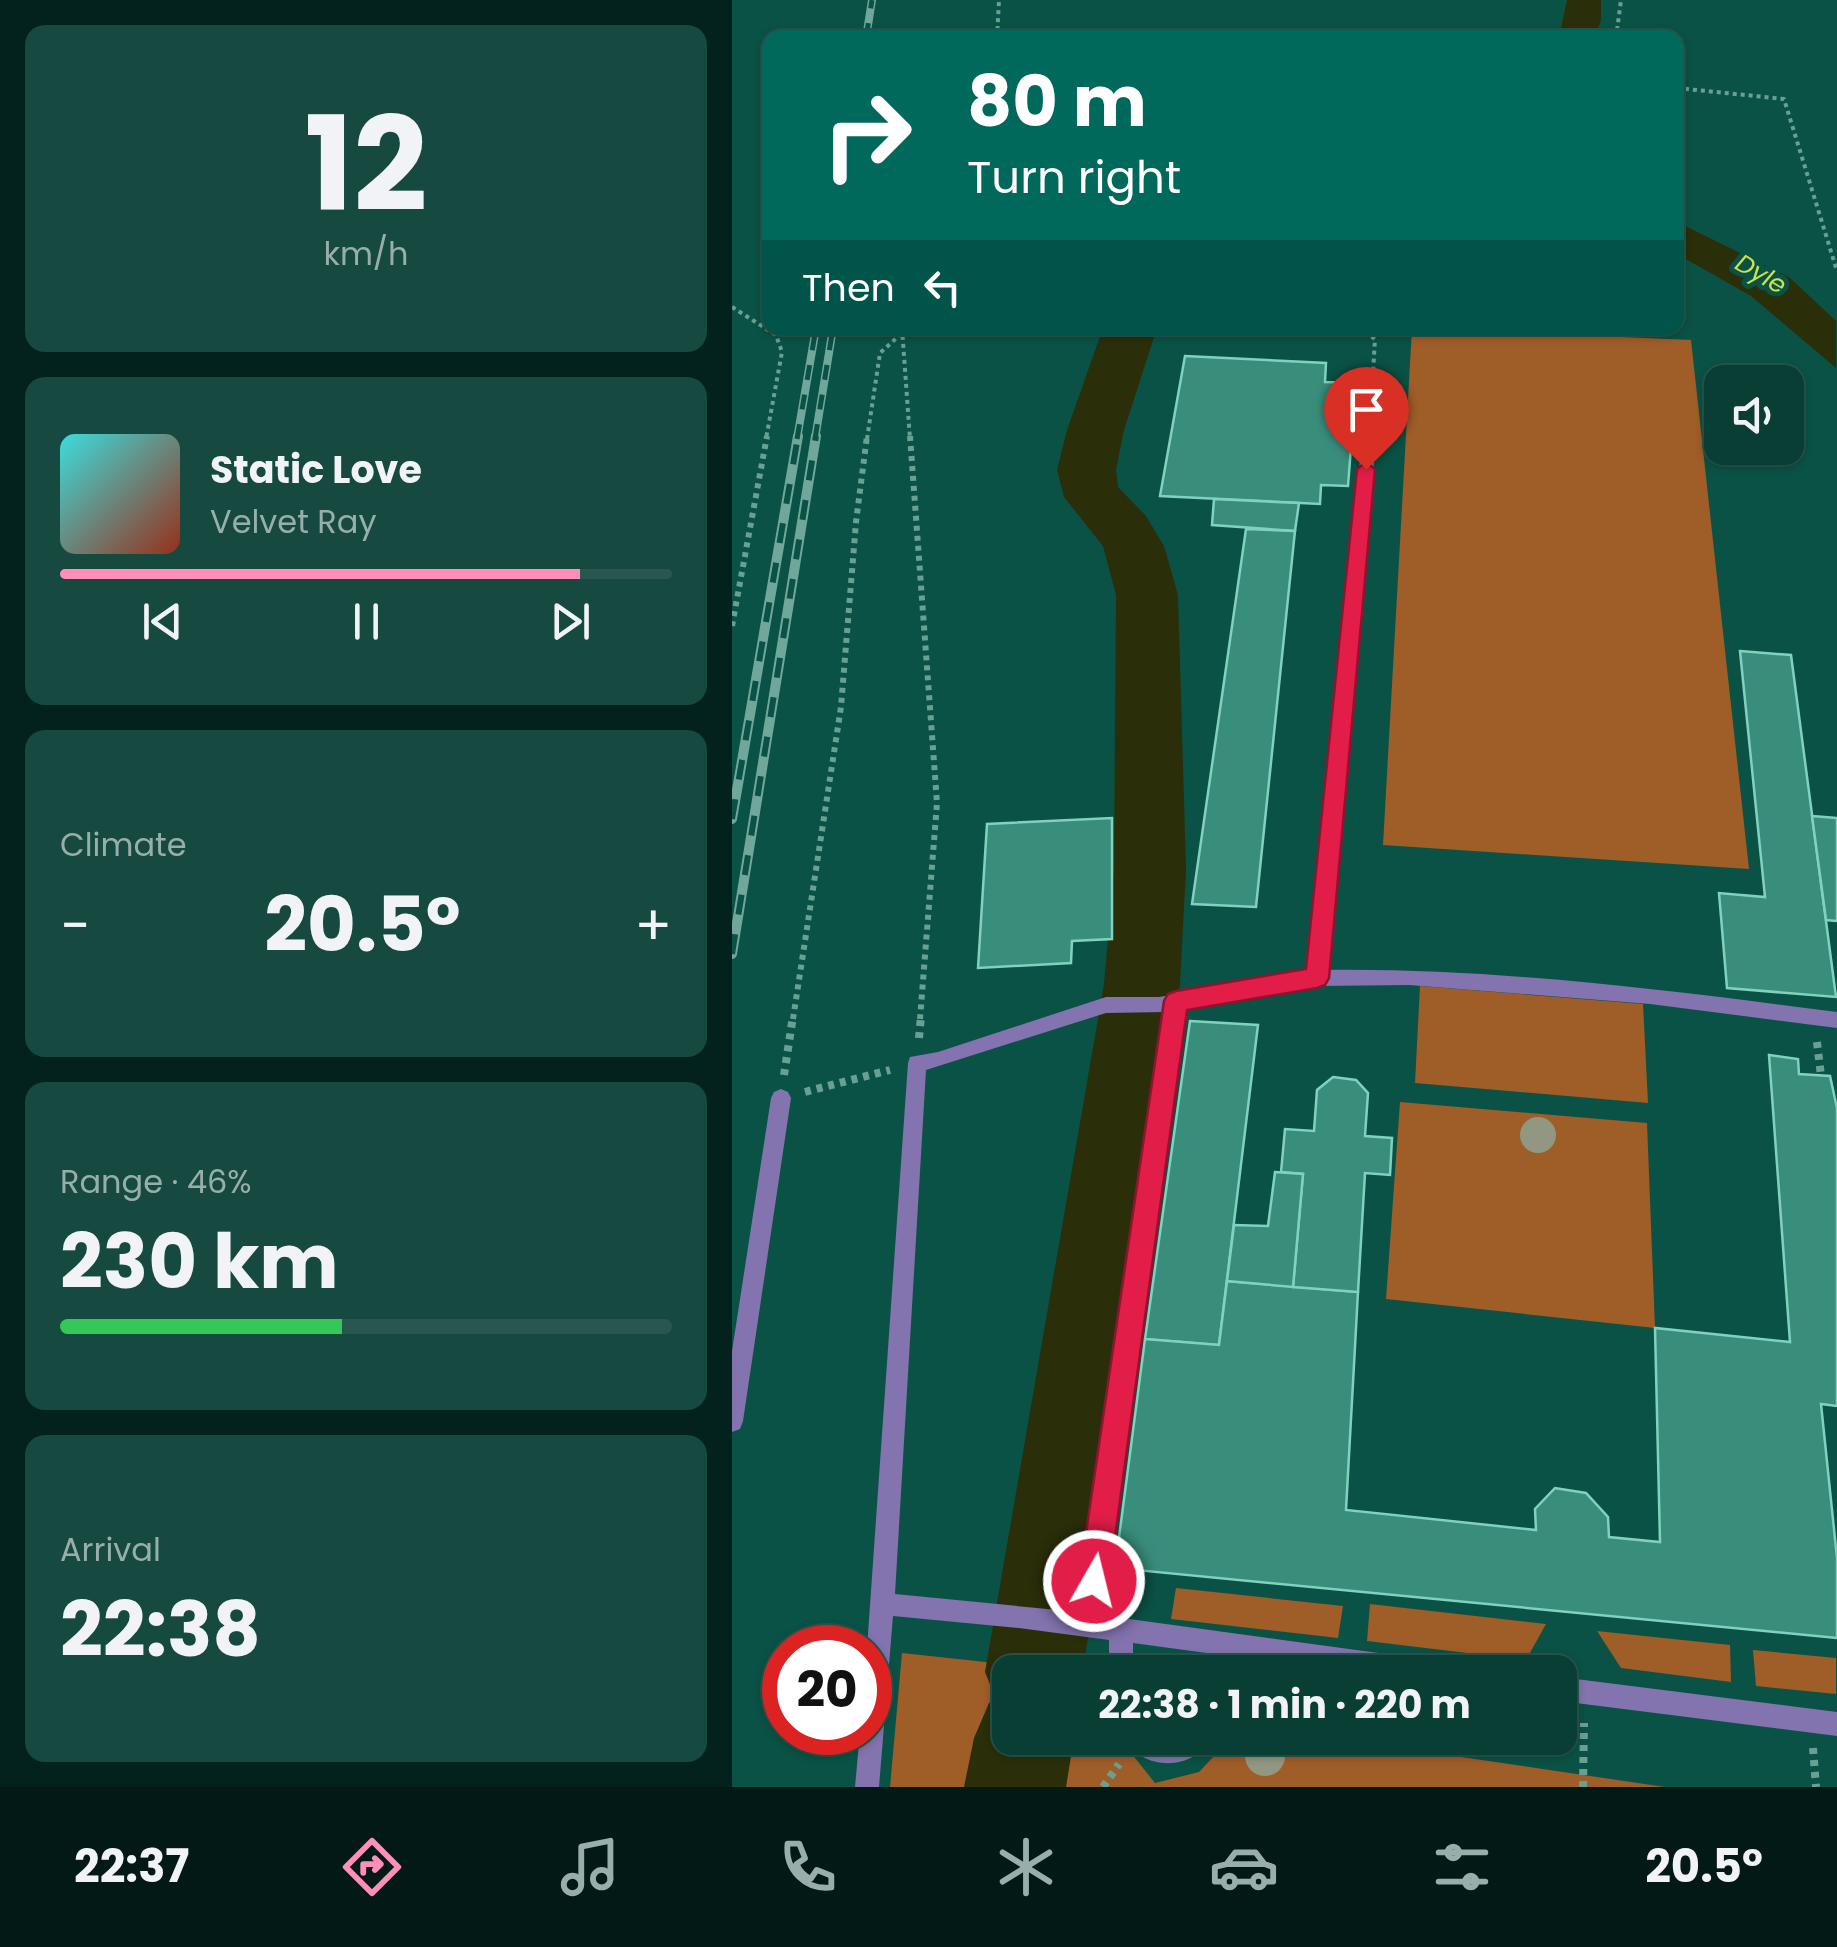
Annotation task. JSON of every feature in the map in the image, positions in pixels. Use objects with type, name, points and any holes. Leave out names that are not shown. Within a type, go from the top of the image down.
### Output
[{"type":"lane","points":[[1317,978],[1370,430]]},
{"type":"lane","points":[[867,1787],[883,1604],[917,1062],[938,1060],[1106,1005],[1167,1003],[1317,978],[1409,976],[1576,990],[1836,1020]]},
{"type":"lane","points":[[1086,1627],[1167,1003]]},
{"type":"lane","points":[[732,1421],[781,1098]]},
{"type":"lane","points":[[883,1604],[1019,1616],[1291,1655]]},
{"type":"lane","points":[[1121,1655],[1122,1632]]},
{"type":"lane","points":[[1233,1655],[1234,1648]]},
{"type":"lane","points":[[1577,1691],[1836,1724]]},
{"type":"path","points":[[998,30],[999,0]]},
{"type":"path","points":[[1617,30],[1621,0]]},
{"type":"path","points":[[1684,89],[1784,99],[1836,271]]},
{"type":"path","points":[[732,307],[762,326]]},
{"type":"path","points":[[732,626],[782,352],[776,335]]},
{"type":"path","points":[[897,335],[880,353],[874,387],[856,522],[841,707],[781,1098],[917,1062],[938,803],[902,335]]},
{"type":"path","points":[[1369,335],[1376,339],[1370,430]]},
{"type":"path","points":[[1577,1730],[1584,1787]]},
{"type":"shaded area","points":[[1412,335],[1691,340],[1749,869],[1383,845]]},
{"type":"shaded area","points":[[1420,986],[1643,1004],[1648,1103],[1415,1083]]},
{"type":"shaded area","points":[[1400,1102],[1647,1123],[1655,1328],[1386,1299]]},
{"type":"shaded area","points":[[1176,1588],[1343,1606],[1338,1638],[1171,1619]]},
{"type":"shaded area","points":[[1370,1604],[1546,1624],[1529,1655],[1484,1655],[1367,1641]]},
{"type":"shaded area","points":[[1597,1631],[1730,1645],[1731,1682],[1621,1668]]},
{"type":"shaded area","points":[[1753,1650],[1836,1658],[1836,1694],[1756,1686]]},
{"type":"shaded area","points":[[902,1653],[992,1663],[992,1755],[1133,1755],[1155,1783],[1199,1772],[1215,1755],[1448,1755],[1665,1787],[890,1787]]},
{"type":"water","points":[[1567,0],[1601,0],[1597,30],[1561,30]]},
{"type":"water","name":"Dyle","points":[[1684,225],[1789,277],[1836,321],[1836,368],[1751,296],[1684,258]]},
{"type":"building","points":[[1185,356],[1326,363],[1325,382],[1356,383],[1348,486],[1321,485],[1320,504],[1160,496]]},
{"type":"building","points":[[1214,499],[1299,503],[1295,531],[1212,525]]},
{"type":"building","points":[[1246,529],[1295,531],[1256,907],[1192,904]]},
{"type":"building","points":[[1740,651],[1791,655],[1836,997],[1727,988],[1719,893],[1765,897]]},
{"type":"building","points":[[1812,816],[1837,818],[1837,921],[1826,920]]},
{"type":"building","points":[[1112,818],[1112,939],[1072,941],[1071,963],[978,968],[987,824]]},
{"type":"building","points":[[1190,1021],[1258,1025],[1219,1345],[1145,1339]]},
{"type":"building","points":[[1769,1055],[1798,1059],[1799,1074],[1830,1076],[1837,1108],[1837,1406],[1821,1404],[1837,1558],[1837,1638],[1115,1568],[1145,1339],[1219,1345],[1227,1281],[1358,1292],[1346,1510],[1536,1530],[1535,1509],[1555,1488],[1586,1493],[1608,1517],[1609,1537],[1660,1542],[1655,1328],[1790,1342]]},
{"type":"building","points":[[1333,1077],[1356,1080],[1368,1093],[1365,1136],[1392,1138],[1390,1175],[1365,1173],[1358,1292],[1293,1287],[1303,1174],[1281,1172],[1285,1129],[1314,1131],[1317,1090]]},
{"type":"building","points":[[1275,1172],[1303,1174],[1293,1287],[1227,1281],[1234,1225],[1268,1226]]},
{"type":"waterway","points":[[1037,1655],[1142,984],[1150,869],[1147,595],[1134,546],[1093,497],[1087,483],[1095,430],[1128,335]]},
{"type":"waterway","points":[[1015,1787],[1021,1755]]},
{"type":"railway","points":[[867,30],[872,0]]},
{"type":"railway","points":[[797,439],[815,335]]},
{"type":"railway","points":[[815,439],[832,335]]},
{"type":"railway","points":[[732,819],[798,436]]},
{"type":"railway","points":[[732,954],[816,436]]},
{"type":"route","points":[[1094,1581],[1176,1001],[1317,978],[1366,469]]}]
